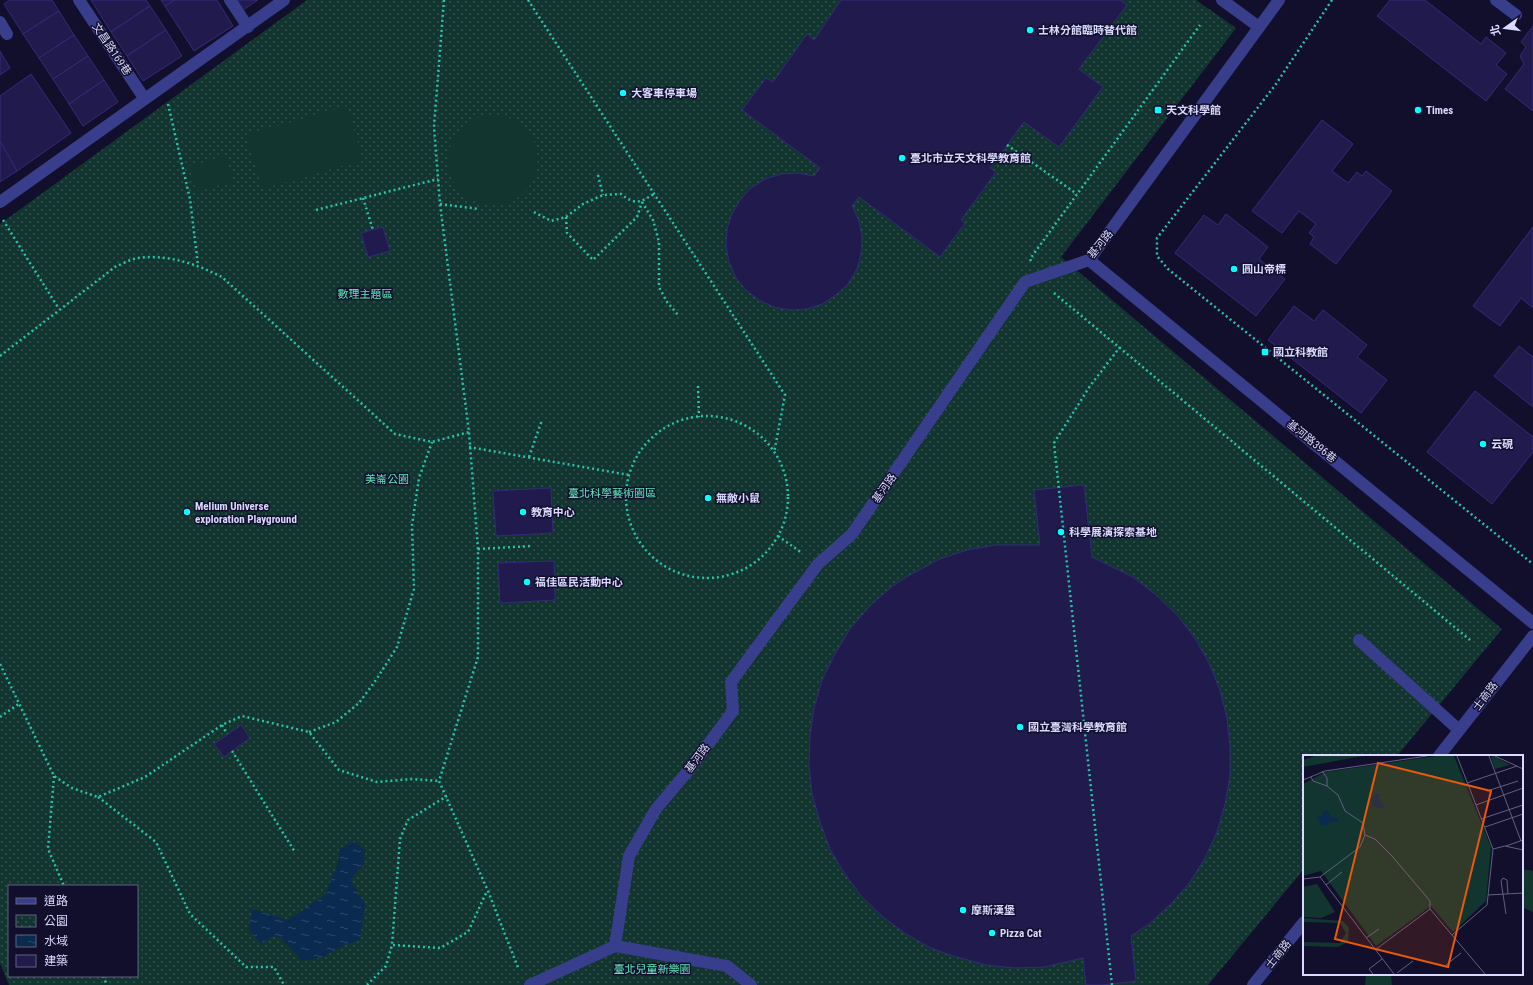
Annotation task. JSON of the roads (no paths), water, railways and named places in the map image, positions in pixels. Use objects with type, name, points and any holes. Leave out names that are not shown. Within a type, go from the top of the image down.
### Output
[{"type":"street","name":"文昌路169巷","points":[[79,0],[144,98]]},
{"type":"street","points":[[230,0],[248,27]]},
{"type":"street","points":[[0,202],[144,98],[248,27],[284,0]]},
{"type":"street","points":[[1222,0],[1260,27]]},
{"type":"street","name":"基河路","points":[[615,946],[629,856],[656,809],[688,771],[733,710],[731,682],[818,564],[852,534],[1026,282],[1090,260],[1279,0]]},
{"type":"street","points":[[1496,0],[1516,15]]},
{"type":"street","points":[[0,22],[8,34]]},
{"type":"street","name":"基河路396巷","points":[[1090,260],[1533,622]]},
{"type":"street","name":"士商路","points":[[1440,755],[1504,670],[1533,636]]},
{"type":"street","points":[[1359,640],[1459,730]]},
{"type":"street","name":"士商路","points":[[1253,985],[1303,923]]},
{"type":"street","points":[[526,981],[615,946],[727,966],[751,985]]},
{"type":"water","points":[[354,842],[365,850],[363,865],[350,880],[365,904],[360,940],[342,946],[323,957],[302,961],[281,938],[273,936],[261,944],[249,930],[252,909],[288,920],[325,895],[337,866],[340,849]]},
{"type":"place","name":"士林分館臨時替代館","points":[[1030,30]]},
{"type":"place","name":"大客車停車場","points":[[623,93]]},
{"type":"place","name":"天文科學館","points":[[1158,110]]},
{"type":"place","name":"Times","points":[[1418,110]]},
{"type":"place","name":"臺北市立天文科學教育館","points":[[902,158]]},
{"type":"place","name":"圓山帝標","points":[[1234,269]]},
{"type":"place","name":"國立科教館","points":[[1265,352]]},
{"type":"place","name":"云硯","points":[[1483,444]]},
{"type":"place","name":"無敵小鼠","points":[[708,498]]},
{"type":"place","name":"Melium Universe exploration Playground","points":[[187,512]]},
{"type":"place","name":"教育中心","points":[[523,512]]},
{"type":"place","name":"科學展演探索基地","points":[[1061,532]]},
{"type":"place","name":"福佳區民活動中心","points":[[527,582]]},
{"type":"place","name":"國立臺灣科學教育館","points":[[1020,727]]},
{"type":"place","name":"摩斯漢堡","points":[[963,910]]},
{"type":"place","name":"Pizza Cat","points":[[992,933]]},
{"type":"park label","name":"數理主題區","points":[[365,294]]},
{"type":"park label","name":"美崙公園","points":[[387,479]]},
{"type":"park label","name":"臺北科學藝術園區","points":[[612,493]]},
{"type":"park label","name":"臺北兒童新樂園","points":[[652,969]]}]
